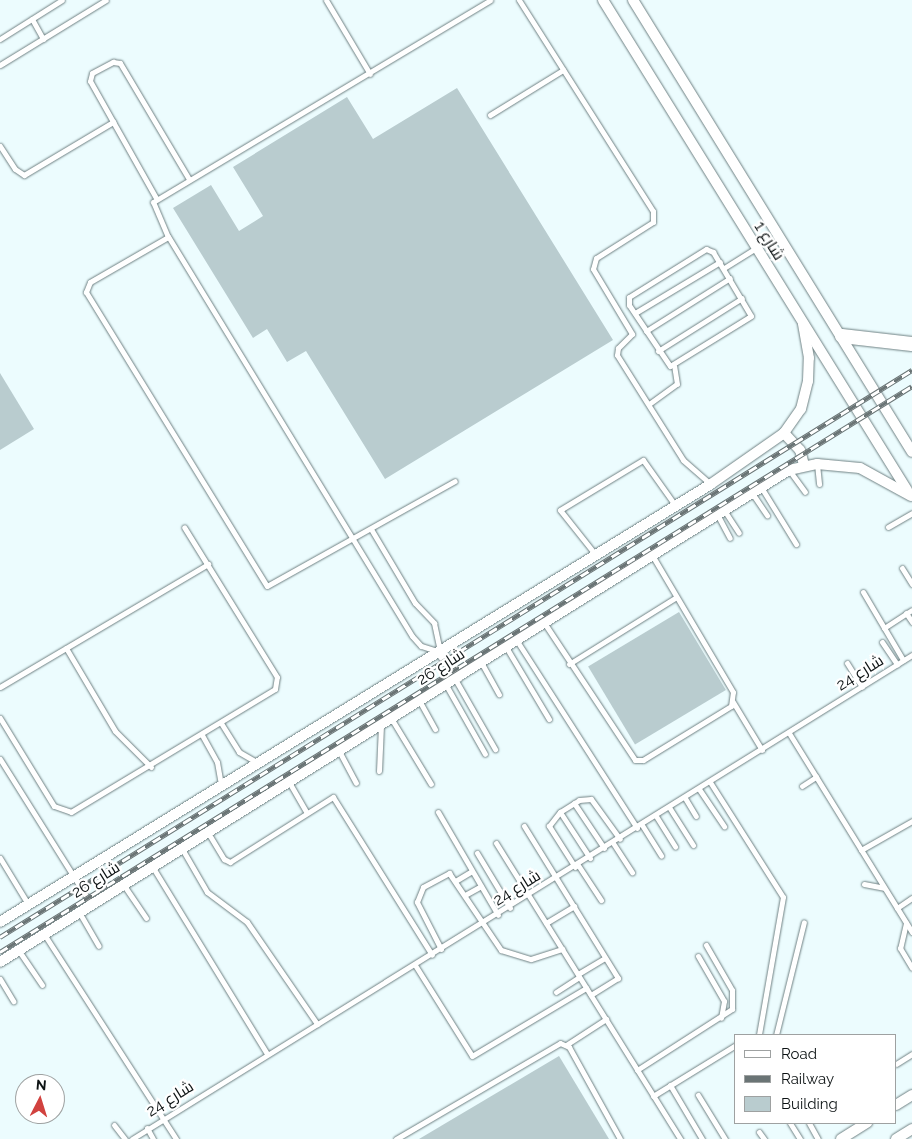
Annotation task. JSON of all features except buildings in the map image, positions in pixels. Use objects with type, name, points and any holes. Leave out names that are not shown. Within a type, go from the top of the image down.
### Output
[{"type":"main road","points":[[842,336],[912,344]]},
{"type":"street","name":"شارع 1","points":[[603,0],[803,324],[912,496]]},
{"type":"street","name":"شارع 1","points":[[633,0],[912,452]]},
{"type":"street","name":"شارع 26","points":[[0,922],[261,764],[595,554],[711,484],[784,433],[801,409],[808,382],[810,358],[803,324]]},
{"type":"street","points":[[784,433],[800,450],[804,465]]},
{"type":"street","name":"شارع 26","points":[[0,962],[181,846],[420,702],[789,470],[804,465],[817,464],[874,472],[912,496]]},
{"type":"street","points":[[440,652],[453,680]]},
{"type":"street","points":[[897,1104],[912,1095]]},
{"type":"street","points":[[847,1138],[867,1124]]},
{"type":"street","points":[[896,1139],[912,1129]]},
{"type":"lane","points":[[0,39],[62,0]]},
{"type":"lane","points":[[0,65],[106,0]]},
{"type":"lane","points":[[326,0],[370,74]]},
{"type":"lane","points":[[440,652],[416,642],[168,237],[153,206],[156,198],[370,74],[490,0]]},
{"type":"lane","points":[[518,0],[654,216],[650,224],[596,258],[592,264],[631,331],[631,340],[617,354],[683,460],[711,484]]},
{"type":"lane","points":[[32,19],[43,39]]},
{"type":"lane","points":[[156,198],[90,76],[116,61],[189,180]]},
{"type":"lane","points":[[490,115],[563,70]]},
{"type":"lane","points":[[0,146],[24,175],[114,122]]},
{"type":"lane","points":[[168,237],[90,282],[87,294],[264,583],[270,586],[455,481]]},
{"type":"lane","points":[[724,268],[756,248]]},
{"type":"lane","points":[[649,404],[677,384],[674,366],[658,350],[635,313],[630,294],[703,250],[712,251],[751,311],[749,318],[674,366]]},
{"type":"lane","points":[[635,313],[720,262]]},
{"type":"lane","points":[[646,330],[730,278]]},
{"type":"lane","points":[[658,350],[742,298]]},
{"type":"lane","points":[[595,554],[560,510],[642,460],[675,506]]},
{"type":"lane","points":[[817,464],[819,484]]},
{"type":"lane","points":[[789,470],[805,492]]},
{"type":"lane","points":[[761,487],[796,544]]},
{"type":"lane","points":[[752,493],[767,515]]},
{"type":"lane","points":[[720,512],[739,533]]},
{"type":"lane","points":[[720,512],[730,538]]},
{"type":"lane","points":[[888,527],[912,512]]},
{"type":"lane","points":[[0,718],[58,811],[71,812],[151,767],[275,689],[279,682],[208,564],[184,528]]},
{"type":"lane","points":[[371,529],[415,603],[434,623],[440,652]]},
{"type":"lane","points":[[652,555],[675,598],[733,692],[734,702],[762,750]]},
{"type":"lane","points":[[0,687],[208,564]]},
{"type":"lane","points":[[902,568],[912,584]]},
{"type":"lane","points":[[863,592],[903,660]]},
{"type":"lane","points":[[569,664],[675,598]]},
{"type":"lane","points":[[884,628],[912,610]]},
{"type":"lane","points":[[906,613],[912,622]]},
{"type":"lane","points":[[545,624],[569,664],[634,760],[643,760],[734,702]]},
{"type":"lane","points":[[517,641],[637,828]]},
{"type":"lane","points":[[882,642],[896,664]]},
{"type":"lane","points":[[66,648],[115,731],[151,767]]},
{"type":"lane","points":[[506,648],[549,719]]},
{"type":"lane","name":"شارع 24","points":[[132,1139],[162,1118],[510,908],[912,655]]},
{"type":"lane","points":[[481,662],[499,694]]},
{"type":"lane","points":[[847,662],[862,686]]},
{"type":"lane","points":[[453,680],[495,749]]},
{"type":"lane","points":[[453,680],[485,754]]},
{"type":"lane","points":[[420,702],[435,729]]},
{"type":"lane","points":[[391,718],[431,784]]},
{"type":"lane","points":[[220,723],[239,752],[261,764]]},
{"type":"lane","points":[[379,771],[381,724]]},
{"type":"lane","points":[[789,733],[912,932]]},
{"type":"lane","points":[[202,735],[218,762],[222,788]]},
{"type":"lane","points":[[339,751],[356,783]]},
{"type":"lane","points":[[0,759],[91,904]]},
{"type":"lane","points":[[802,786],[816,777]]},
{"type":"lane","points":[[289,782],[306,812]]},
{"type":"lane","points":[[710,782],[783,897],[758,1033]]},
{"type":"lane","points":[[699,789],[724,826]]},
{"type":"lane","points":[[207,830],[224,859],[230,862],[330,797],[335,799],[432,955]]},
{"type":"lane","points":[[601,900],[549,826],[560,812],[574,803],[583,798],[595,800],[620,838]]},
{"type":"lane","points":[[684,798],[696,816]]},
{"type":"lane","points":[[574,803],[604,848]]},
{"type":"lane","points":[[669,807],[693,845]]},
{"type":"lane","points":[[438,812],[498,915]]},
{"type":"lane","points":[[560,812],[590,858]]},
{"type":"lane","points":[[656,816],[675,846]]},
{"type":"lane","points":[[861,850],[912,820]]},
{"type":"lane","points":[[642,824],[661,854]]},
{"type":"lane","points":[[524,826],[618,978],[591,995]]},
{"type":"lane","points":[[496,842],[680,1139]]},
{"type":"lane","points":[[613,843],[632,872]]},
{"type":"lane","points":[[181,846],[207,892],[247,922],[317,1024]]},
{"type":"lane","points":[[477,854],[510,908]]},
{"type":"lane","points":[[0,858],[28,904]]},
{"type":"lane","points":[[152,865],[267,1054]]},
{"type":"lane","points":[[457,880],[472,871]]},
{"type":"lane","points":[[441,949],[420,912],[418,896],[423,887],[447,873],[457,880],[495,945],[516,956],[539,958],[562,949]]},
{"type":"lane","points":[[123,884],[146,918]]},
{"type":"lane","points":[[864,884],[884,888]]},
{"type":"lane","points":[[465,895],[481,886]]},
{"type":"lane","points":[[897,908],[912,898]]},
{"type":"lane","points":[[546,923],[574,906]]},
{"type":"lane","points":[[79,912],[99,946]]},
{"type":"lane","points":[[776,1034],[804,922]]},
{"type":"lane","points":[[906,923],[900,948],[912,968]]},
{"type":"lane","points":[[44,934],[176,1139]]},
{"type":"lane","points":[[637,1070],[721,1018],[732,1009],[734,995],[706,944]]},
{"type":"lane","points":[[18,950],[42,985]]},
{"type":"lane","points":[[698,956],[724,1001],[721,1018]]},
{"type":"lane","points":[[556,992],[605,958]]},
{"type":"lane","points":[[415,965],[472,1056],[586,988]]},
{"type":"lane","points":[[0,979],[13,1001]]},
{"type":"lane","points":[[396,1139],[554,1045],[566,1045],[606,1019]]},
{"type":"lane","points":[[566,1045],[620,1139]]},
{"type":"lane","points":[[653,1096],[734,1046]]},
{"type":"lane","points":[[897,1063],[912,1054]]},
{"type":"lane","points":[[670,1085],[702,1139]]},
{"type":"lane","points":[[698,1095],[725,1139]]},
{"type":"lane","points":[[791,1124],[800,1139]]},
{"type":"lane","points":[[810,1124],[818,1139]]},
{"type":"lane","points":[[114,1125],[125,1139]]},
{"type":"lane","points":[[147,1128],[154,1139]]},
{"type":"lane","points":[[759,1132],[764,1139]]},
{"type":"railway","points":[[0,937],[912,370]]},
{"type":"railway","points":[[0,952],[912,386]]}]
